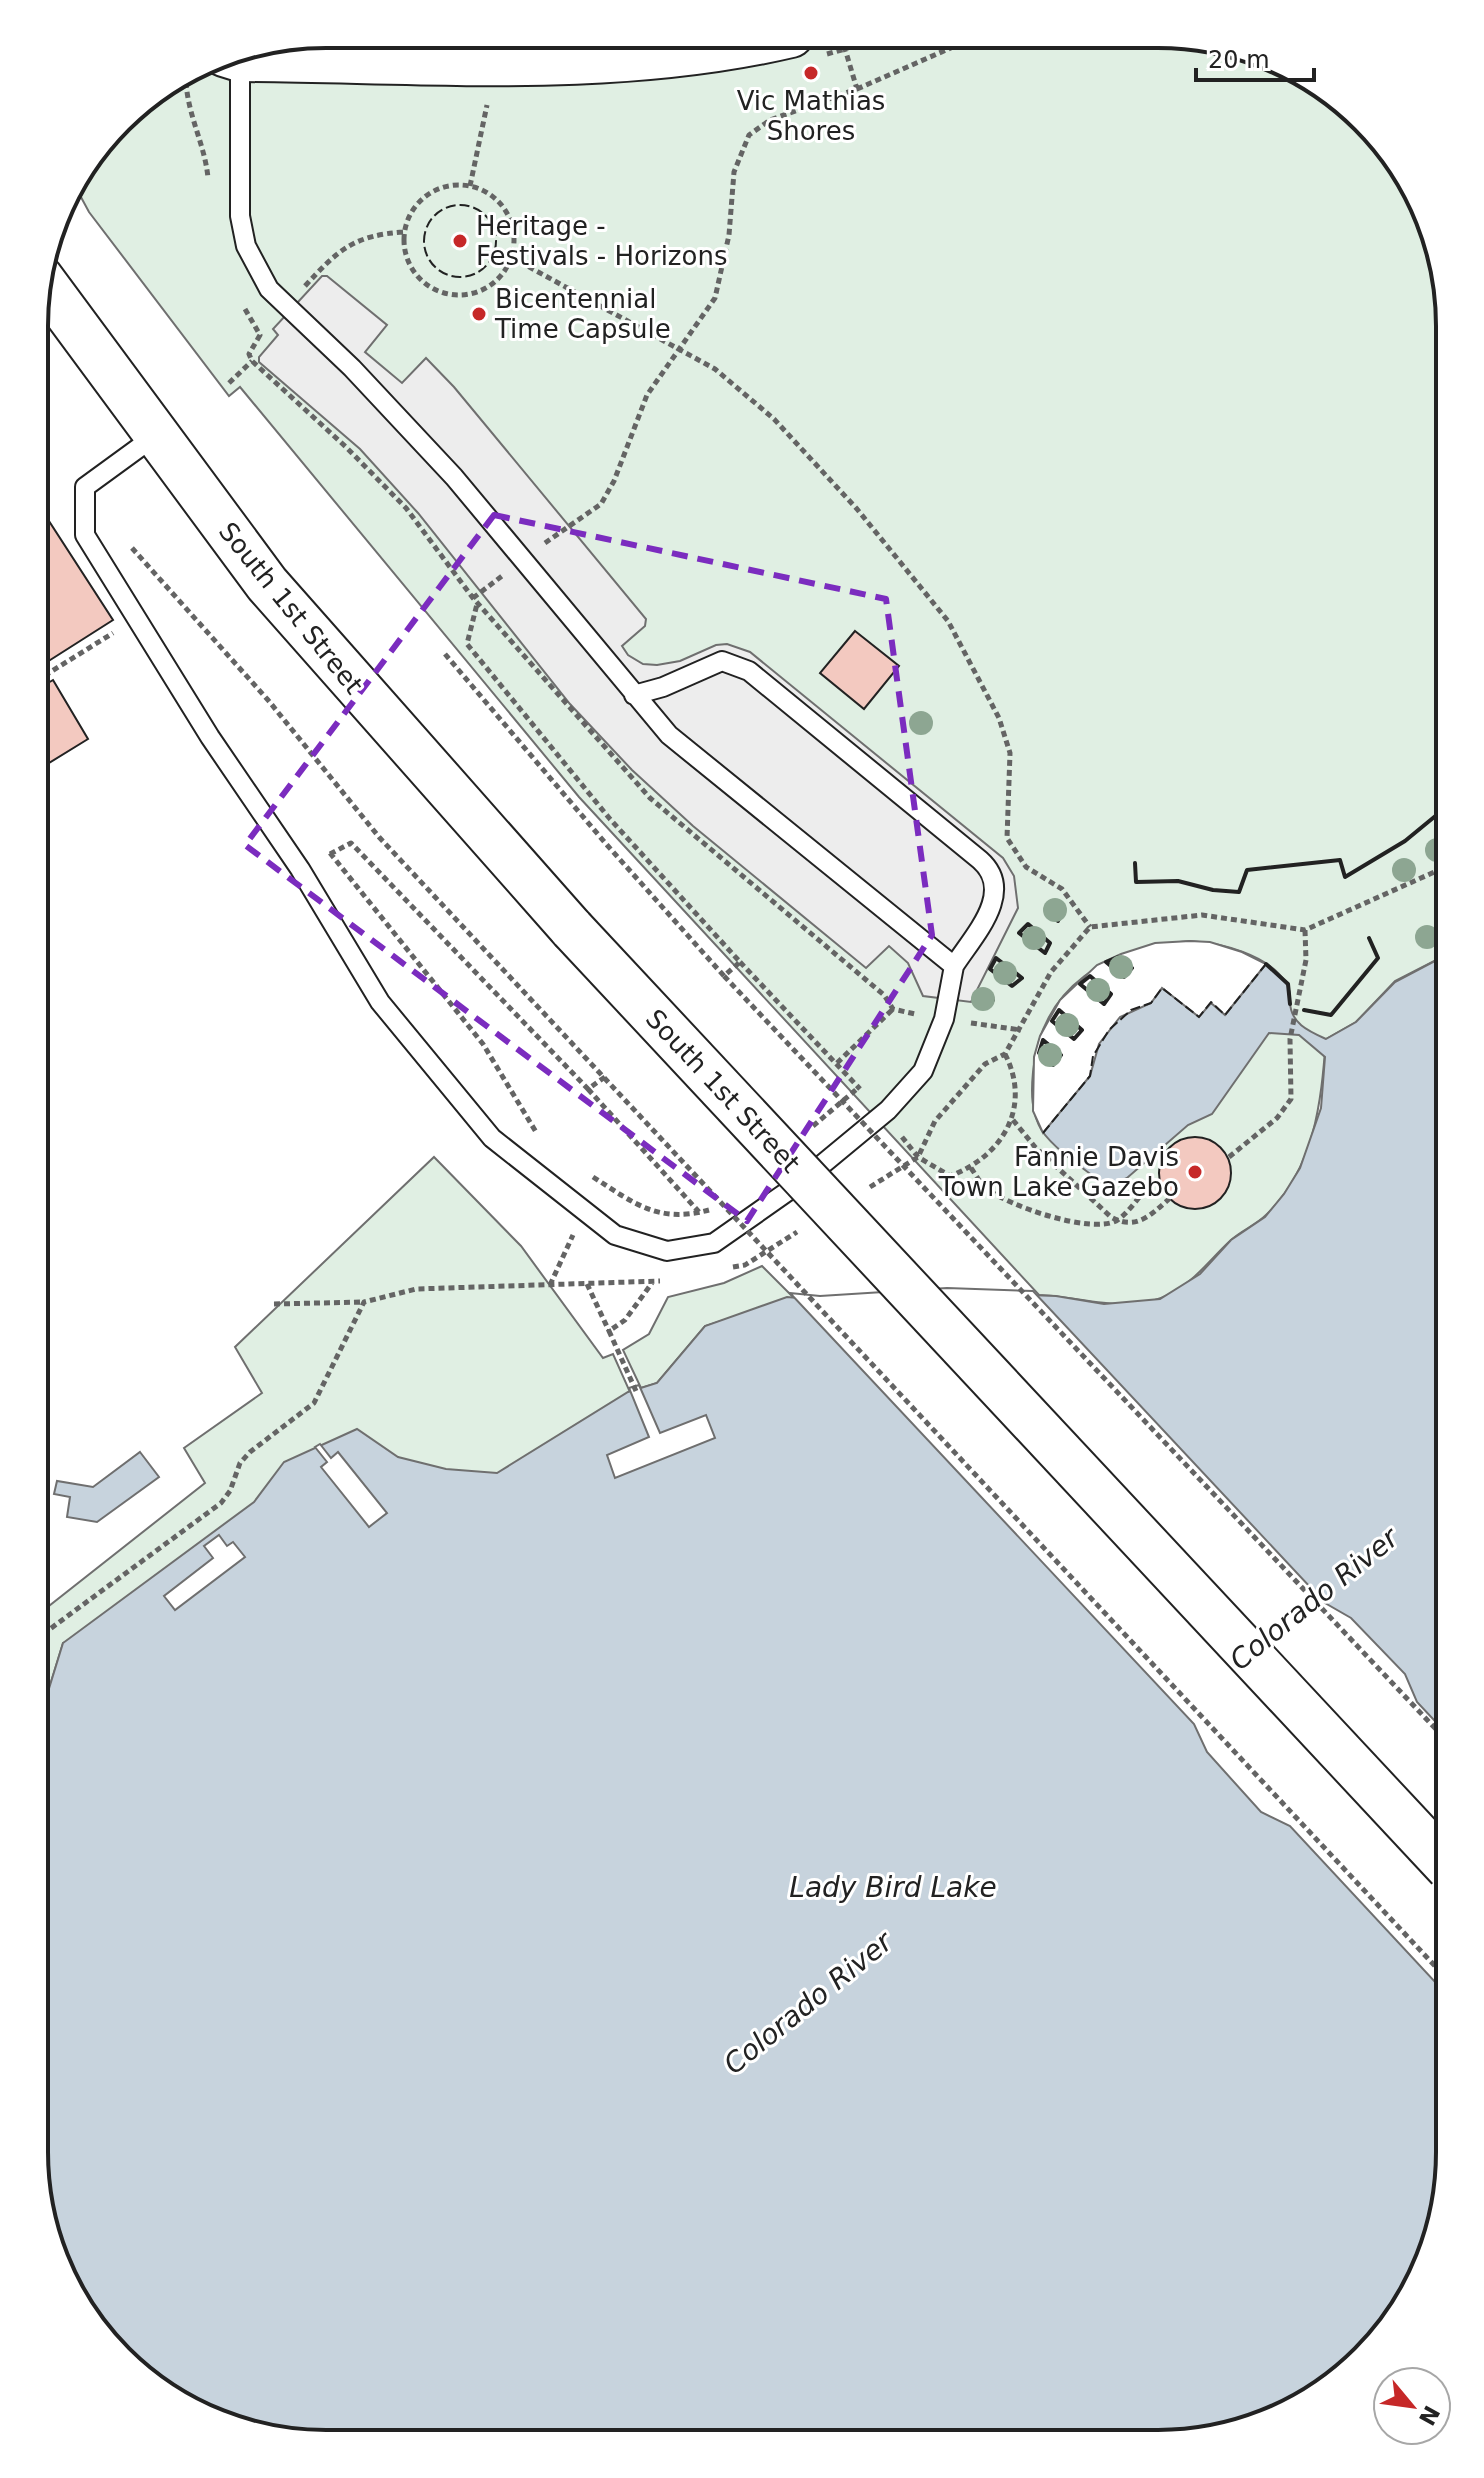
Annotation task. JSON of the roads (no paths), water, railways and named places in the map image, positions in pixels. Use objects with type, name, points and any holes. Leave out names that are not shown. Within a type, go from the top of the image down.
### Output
[{"type":"main road","points":[[262,56],[615,61],[682,56],[721,49]]},
{"type":"main road","name":"South 1st Street","points":[[50,291],[267,584],[572,929],[1435,1853]]},
{"type":"lane","points":[[235,63],[240,216],[255,269],[269,289],[352,368],[454,477],[669,735],[954,966]]},
{"type":"lane","points":[[155,436],[85,487],[85,535],[210,737],[300,869],[380,1002],[492,1138],[615,1235],[667,1251],[714,1243],[759,1215],[888,1110],[923,1071],[935,1047],[954,966],[991,908],[995,880],[980,860],[749,671],[722,661],[663,687],[634,695]]},
{"type":"water","name":"Lady Bird Lake","points":[[1190,941],[1216,944],[1256,957],[1278,973],[1287,985],[1291,1009],[1297,1021],[1326,1039],[1356,1022],[1395,982],[1436,961],[1435,2171],[1431,2207],[1415,2259],[1379,2321],[1355,2349],[1327,2373],[1265,2409],[1213,2425],[1158,2430],[289,2428],[254,2421],[219,2409],[157,2373],[129,2349],[85,2291],[69,2259],[53,2207],[48,2152],[48,1692],[63,1643],[254,1502],[284,1462],[357,1429],[398,1457],[446,1469],[497,1473],[628,1392],[657,1383],[705,1326],[787,1297],[820,1300],[947,1292],[1056,1296],[1104,1304],[1160,1299],[1200,1274],[1231,1240],[1265,1217],[1300,1168],[1321,1108],[1325,1057],[1299,1035],[1269,1033],[1212,1114],[1188,1125],[1127,1178],[1107,1187],[1048,1139],[1038,1124],[1032,1080],[1039,1042],[1050,1016],[1065,994],[1084,976],[1133,951]]},
{"type":"water","points":[[140,1452],[159,1477],[97,1522],[67,1517],[70,1497],[54,1494],[57,1481],[93,1487]]},
{"type":"place","name":"Vic Mathias Shores","points":[[811,73]]},
{"type":"place","name":"Heritage - Festivals - Horizons","points":[[460,241]]},
{"type":"place","name":"Bicentennial Time Capsule","points":[[479,314]]},
{"type":"place","name":"Fannie Davis Town Lake Gazebo","points":[[1195,1172]]},
{"type":"water label","name":"Colorado River","points":[[1314,1599]]},
{"type":"water label","name":"Colorado River","points":[[808,2003]]}]
